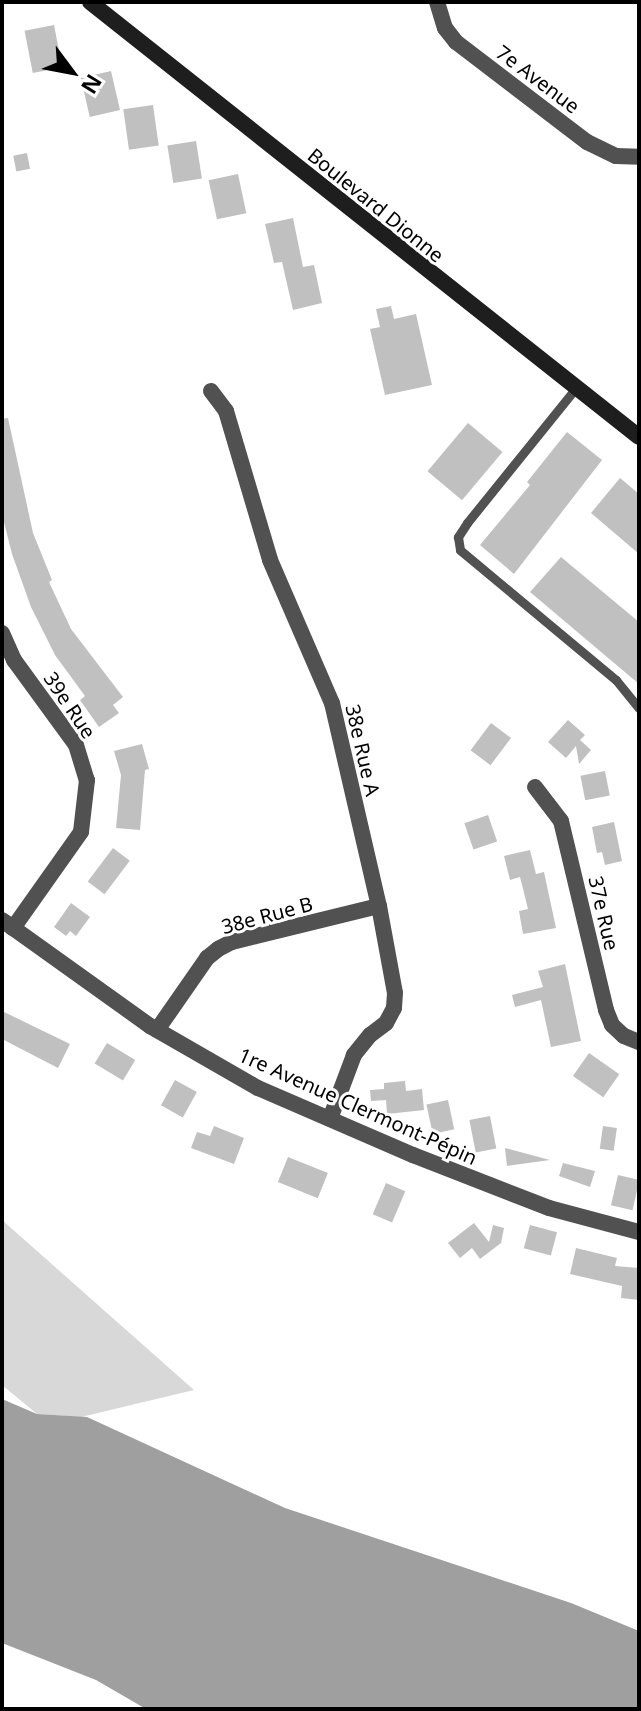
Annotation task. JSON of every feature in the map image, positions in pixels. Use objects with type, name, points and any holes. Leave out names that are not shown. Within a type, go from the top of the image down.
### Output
[{"type":"main road","name":"Boulevard Dionne","points":[[90,2],[639,437]]},
{"type":"street","name":"7e Avenue","points":[[437,2],[445,28],[456,42],[587,142],[616,156],[639,157]]},
{"type":"street","name":"38e Rue A","points":[[211,391],[226,411],[270,560],[332,703],[379,906],[395,993],[394,1008],[386,1023],[370,1035],[354,1055],[330,1119]]},
{"type":"street","name":"39e Rue","points":[[2,633],[14,660],[76,745],[87,780],[81,832],[8,924]]},
{"type":"street","name":"37e Rue","points":[[535,787],[561,821],[606,1010],[618,1030],[639,1042]]},
{"type":"street","name":"38e Rue B","points":[[157,1030],[207,958],[218,949],[232,942],[379,906]]},
{"type":"street","name":"1re Avenue Clermont-Pépin","points":[[8,924],[157,1030],[258,1088],[549,1208],[639,1232]]},
{"type":"lane","points":[[575,389],[467,523],[458,537],[460,550],[616,680],[639,708]]},
{"type":"shaded area","points":[[2,1220],[194,1390],[81,1417],[37,1414],[2,1385]]},
{"type":"shaded area","points":[[2,1399],[37,1414],[87,1417],[285,1508],[571,1603],[639,1631],[639,1709],[146,1709],[96,1680],[2,1643]]},
{"type":"building","points":[[54,25],[62,67],[33,73],[25,31]]},
{"type":"building","points":[[111,71],[120,110],[90,117],[81,78]]},
{"type":"building","points":[[153,105],[159,146],[129,150],[123,109]]},
{"type":"building","points":[[196,141],[202,179],[173,183],[167,146]]},
{"type":"building","points":[[27,153],[30,169],[16,171],[13,156]]},
{"type":"building","points":[[238,174],[246,213],[217,219],[209,180]]},
{"type":"building","points":[[293,218],[303,267],[314,265],[322,303],[293,310],[282,262],[274,263],[265,224]]},
{"type":"building","points":[[391,306],[394,319],[416,314],[432,385],[385,395],[370,329],[380,327],[376,309]]},
{"type":"building","points":[[8,418],[33,533],[52,580],[49,582],[71,629],[123,697],[113,705],[119,713],[99,727],[80,700],[85,696],[55,655],[31,607],[12,554],[2,514],[2,419]]},
{"type":"building","points":[[468,423],[502,452],[462,500],[428,471]]},
{"type":"building","points":[[567,432],[602,460],[514,574],[480,545],[530,485],[527,482]]},
{"type":"building","points":[[620,478],[639,494],[639,554],[591,513]]},
{"type":"building","points":[[561,557],[639,622],[639,684],[530,592]]},
{"type":"building","points":[[568,720],[585,735],[580,740],[591,750],[579,764],[576,746],[566,758],[548,742]]},
{"type":"building","points":[[491,723],[511,738],[491,765],[471,750]]},
{"type":"building","points":[[142,744],[149,769],[145,770],[140,830],[116,828],[121,775],[114,751]]},
{"type":"building","points":[[605,771],[610,796],[585,800],[580,776]]},
{"type":"building","points":[[488,815],[497,841],[473,850],[464,823]]},
{"type":"building","points":[[614,822],[622,861],[605,865],[602,852],[597,853],[592,827]]},
{"type":"building","points":[[113,848],[130,861],[104,894],[88,882]]},
{"type":"building","points":[[530,850],[536,874],[544,872],[556,928],[523,934],[519,911],[528,909],[520,877],[510,880],[504,856]]},
{"type":"building","points":[[71,903],[90,917],[76,936],[70,931],[66,936],[54,927]]},
{"type":"building","points":[[565,964],[581,1041],[551,1047],[541,1000],[515,1007],[512,995],[543,987],[538,971]]},
{"type":"building","points":[[2,1011],[70,1044],[58,1068],[2,1039]]},
{"type":"building","points":[[107,1043],[135,1060],[123,1081],[95,1064]]},
{"type":"building","points":[[589,1053],[619,1074],[603,1097],[573,1076]]},
{"type":"building","points":[[175,1080],[197,1092],[183,1117],[161,1105]]},
{"type":"building","points":[[405,1081],[406,1091],[422,1089],[424,1110],[387,1114],[386,1100],[371,1101],[370,1090],[384,1089],[384,1083]]},
{"type":"building","points":[[448,1100],[454,1129],[433,1134],[426,1105]]},
{"type":"building","points":[[490,1116],[496,1148],[476,1152],[469,1120]]},
{"type":"building","points":[[214,1126],[244,1138],[234,1164],[191,1148],[197,1132],[210,1136]]},
{"type":"building","points":[[603,1126],[617,1128],[614,1151],[600,1149]]},
{"type":"building","points":[[505,1148],[550,1160],[507,1166]]},
{"type":"building","points":[[288,1157],[328,1173],[318,1198],[278,1182]]},
{"type":"building","points":[[563,1163],[595,1171],[590,1187],[559,1176]]},
{"type":"building","points":[[618,1175],[639,1180],[632,1210],[611,1205]]},
{"type":"building","points":[[386,1183],[405,1191],[392,1223],[373,1214]]},
{"type":"building","points":[[474,1223],[489,1242],[493,1225],[504,1228],[501,1243],[480,1259],[472,1248],[460,1258],[448,1243]]},
{"type":"building","points":[[530,1225],[557,1232],[551,1255],[524,1248]]},
{"type":"building","points":[[576,1248],[617,1258],[615,1266],[639,1268],[639,1300],[621,1298],[622,1286],[570,1274]]}]
